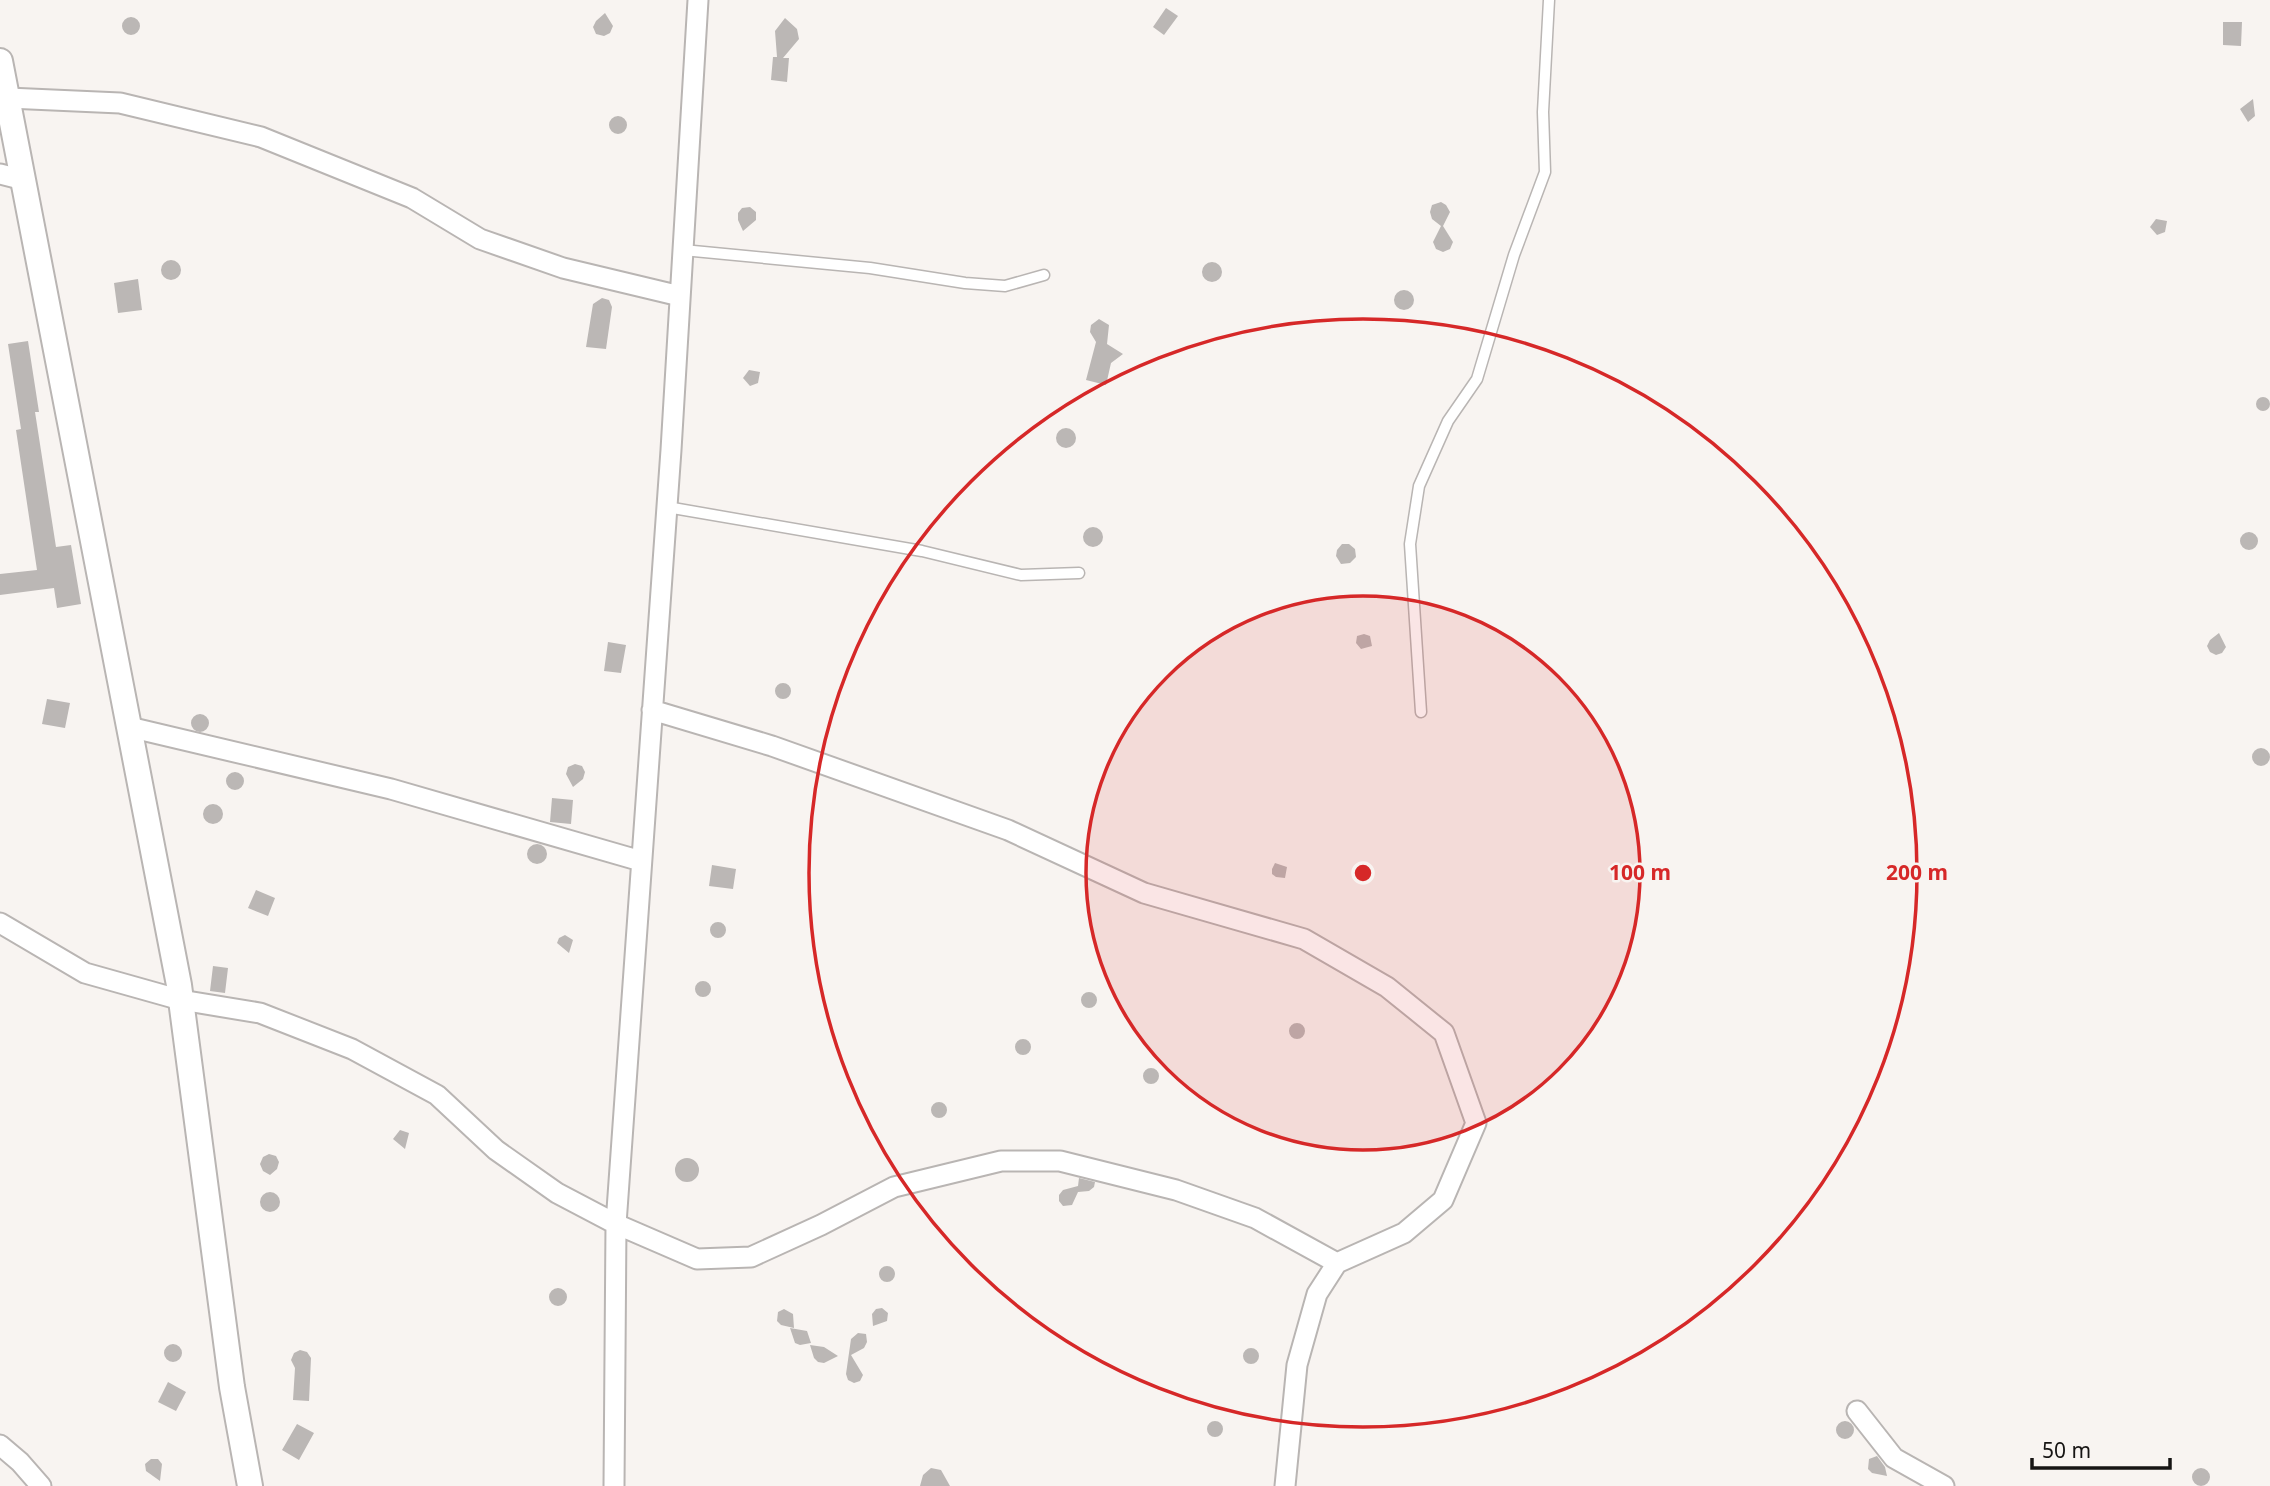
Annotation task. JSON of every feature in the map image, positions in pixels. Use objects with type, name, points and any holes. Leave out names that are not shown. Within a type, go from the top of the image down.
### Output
[{"type":"street","points":[[614,1486],[615,1224],[667,507],[698,0]]},
{"type":"street","points":[[0,61],[8,98],[12,177],[129,727],[181,1000],[232,1387],[250,1486]]},
{"type":"street","points":[[8,98],[120,103],[261,137],[412,198],[480,239],[563,268],[680,296]]},
{"type":"street","points":[[652,710],[772,746],[1008,830],[1144,893],[1304,939],[1387,988],[1444,1033],[1476,1123],[1443,1200],[1404,1233],[1337,1263],[1317,1294],[1297,1365],[1286,1486]]},
{"type":"street","points":[[129,727],[391,789],[641,861]]},
{"type":"street","points":[[0,923],[85,973],[181,1000],[260,1013],[352,1049],[437,1095],[496,1150],[557,1193],[615,1224],[697,1259],[751,1257],[894,1187],[1001,1161],[1060,1161],[1176,1190],[1255,1218],[1337,1263]]},
{"type":"street","points":[[1857,1410],[1894,1458],[1944,1486]]},
{"type":"street","points":[[0,1445],[20,1462],[41,1486]]},
{"type":"lane","points":[[1421,712],[1410,544],[1419,486],[1448,421],[1477,379],[1514,255],[1545,172],[1543,112],[1549,0]]},
{"type":"lane","points":[[682,250],[870,268],[965,283],[1005,286],[1044,275]]},
{"type":"lane","points":[[667,507],[922,551],[1021,575],[1079,573]]},
{"type":"building","points":[[1166,8],[1178,16],[1164,35],[1153,27]]},
{"type":"building","points":[[605,13],[613,26],[610,33],[604,36],[596,34],[593,27]]},
{"type":"building","points":[[127,17],[135,17],[140,26],[138,33],[127,35],[122,30],[122,22]]},
{"type":"building","points":[[785,18],[797,29],[799,39],[783,58],[789,58],[787,82],[771,80],[773,57],[777,57],[775,31]]},
{"type":"building","points":[[2223,22],[2242,22],[2241,46],[2223,45]]},
{"type":"building","points":[[2253,99],[2255,116],[2248,122],[2240,109]]},
{"type":"building","points":[[614,116],[622,116],[627,125],[625,132],[614,134],[609,129],[609,121]]},
{"type":"building","points":[[1441,202],[1450,212],[1443,226],[1453,242],[1450,249],[1443,252],[1436,249],[1433,242],[1441,226],[1432,219],[1430,212],[1432,205]]},
{"type":"building","points":[[750,207],[756,212],[756,220],[743,231],[738,213],[742,208]]},
{"type":"building","points":[[2156,219],[2167,221],[2165,232],[2157,235],[2150,227]]},
{"type":"building","points":[[171,260],[178,263],[181,270],[178,277],[171,280],[164,277],[161,270],[164,263]]},
{"type":"building","points":[[1212,262],[1219,265],[1222,272],[1219,279],[1212,282],[1205,279],[1202,272],[1205,265]]},
{"type":"building","points":[[138,279],[142,310],[118,313],[114,283]]},
{"type":"building","points":[[1404,290],[1411,293],[1414,300],[1411,307],[1404,310],[1397,307],[1394,300],[1397,293]]},
{"type":"building","points":[[602,298],[609,300],[612,307],[606,349],[586,347],[593,304]]},
{"type":"building","points":[[1099,319],[1109,325],[1107,344],[1123,354],[1111,363],[1106,385],[1086,380],[1096,342],[1090,332],[1091,325]]},
{"type":"building","points":[[28,341],[39,412],[35,412],[56,547],[71,545],[81,604],[57,608],[54,588],[0,595],[0,574],[37,570],[16,430],[21,429],[8,344]]},
{"type":"building","points":[[749,370],[760,372],[758,383],[750,386],[743,378]]},
{"type":"building","points":[[2260,397],[2266,397],[2270,404],[2266,411],[2260,411],[2256,407],[2256,401]]},
{"type":"building","points":[[1066,428],[1073,431],[1076,438],[1073,445],[1066,448],[1059,445],[1056,438],[1059,431]]},
{"type":"building","points":[[1093,527],[1100,530],[1103,537],[1100,544],[1093,547],[1086,544],[1083,537],[1086,530]]},
{"type":"building","points":[[2249,532],[2255,535],[2258,541],[2255,547],[2249,550],[2243,547],[2240,541],[2243,535]]},
{"type":"building","points":[[1342,544],[1349,544],[1355,549],[1356,557],[1350,563],[1341,564],[1336,556]]},
{"type":"building","points":[[2219,633],[2226,647],[2222,653],[2216,655],[2210,652],[2207,646]]},
{"type":"building","points":[[1357,636],[1370,636],[1372,646],[1361,649],[1356,643]]},
{"type":"building","points":[[608,642],[626,645],[621,673],[604,671]]},
{"type":"building","points":[[780,683],[786,683],[791,691],[789,697],[780,699],[775,694],[775,688]]},
{"type":"building","points":[[47,699],[70,703],[65,728],[42,724]]},
{"type":"building","points":[[196,714],[204,714],[209,723],[207,730],[196,732],[191,727],[191,719]]},
{"type":"building","points":[[2261,748],[2267,751],[2270,757],[2267,763],[2261,766],[2255,763],[2252,757],[2255,751]]},
{"type":"building","points":[[575,764],[582,766],[585,772],[583,779],[573,787],[566,774],[568,767]]},
{"type":"building","points":[[231,772],[239,772],[244,781],[242,788],[231,790],[226,785],[226,777]]},
{"type":"building","points":[[552,798],[573,800],[571,824],[550,822]]},
{"type":"building","points":[[213,804],[220,807],[223,814],[220,821],[213,824],[206,821],[203,814],[206,807]]},
{"type":"building","points":[[537,844],[544,847],[547,854],[544,861],[537,864],[530,861],[527,854],[530,847]]},
{"type":"building","points":[[1275,863],[1287,867],[1285,878],[1272,874]]},
{"type":"building","points":[[712,865],[736,869],[733,889],[709,886]]},
{"type":"building","points":[[256,890],[275,898],[268,916],[248,908]]},
{"type":"building","points":[[715,922],[721,922],[726,930],[724,936],[715,938],[710,933],[710,927]]},
{"type":"building","points":[[565,935],[573,940],[569,953],[557,943],[559,938]]},
{"type":"building","points":[[213,966],[228,968],[225,993],[210,991]]},
{"type":"building","points":[[700,981],[706,981],[711,989],[709,995],[700,997],[695,992],[695,986]]},
{"type":"building","points":[[1086,992],[1092,992],[1097,1000],[1095,1006],[1086,1008],[1081,1003],[1081,997]]},
{"type":"building","points":[[1294,1023],[1300,1023],[1305,1031],[1303,1037],[1294,1039],[1289,1034],[1289,1028]]},
{"type":"building","points":[[1020,1039],[1026,1039],[1031,1047],[1029,1053],[1020,1055],[1015,1050],[1015,1044]]},
{"type":"building","points":[[1148,1068],[1154,1068],[1159,1076],[1157,1082],[1148,1084],[1143,1079],[1143,1073]]},
{"type":"building","points":[[936,1102],[942,1102],[947,1110],[945,1116],[936,1118],[931,1113],[931,1107]]},
{"type":"building","points":[[400,1130],[409,1133],[405,1149],[393,1139]]},
{"type":"building","points":[[269,1154],[276,1156],[279,1162],[277,1169],[270,1175],[263,1171],[260,1164],[263,1157]]},
{"type":"building","points":[[687,1158],[696,1161],[699,1170],[696,1179],[687,1182],[678,1179],[675,1170],[678,1161]]},
{"type":"building","points":[[1079,1178],[1095,1182],[1094,1187],[1089,1191],[1078,1192],[1072,1205],[1063,1206],[1059,1195],[1063,1190],[1078,1186]]},
{"type":"building","points":[[270,1192],[277,1195],[280,1202],[277,1209],[270,1212],[263,1209],[260,1202],[263,1195]]},
{"type":"building","points":[[884,1266],[890,1266],[895,1274],[893,1280],[884,1282],[879,1277],[879,1271]]},
{"type":"building","points":[[554,1288],[562,1288],[567,1297],[565,1304],[554,1306],[549,1301],[549,1293]]},
{"type":"building","points":[[882,1308],[888,1313],[887,1321],[873,1326],[872,1314],[876,1309]]},
{"type":"building","points":[[784,1309],[793,1314],[794,1328],[781,1325],[777,1321],[778,1312]]},
{"type":"building","points":[[790,1328],[807,1331],[811,1343],[795,1343]]},
{"type":"building","points":[[858,1333],[866,1334],[867,1342],[864,1348],[851,1355],[863,1375],[860,1381],[854,1383],[848,1380],[846,1374],[851,1339]]},
{"type":"building","points":[[173,1344],[179,1347],[182,1353],[179,1359],[173,1362],[167,1359],[164,1353],[167,1347]]},
{"type":"building","points":[[810,1345],[824,1347],[838,1356],[824,1363],[818,1362]]},
{"type":"building","points":[[1248,1348],[1254,1348],[1259,1356],[1257,1362],[1248,1364],[1243,1359],[1243,1353]]},
{"type":"building","points":[[300,1350],[307,1352],[311,1358],[309,1401],[293,1400],[295,1368],[291,1360],[294,1353]]},
{"type":"building","points":[[168,1382],[186,1392],[176,1411],[158,1402]]},
{"type":"building","points":[[1212,1421],[1218,1421],[1223,1429],[1221,1435],[1212,1437],[1207,1432],[1207,1426]]},
{"type":"building","points":[[1845,1421],[1851,1424],[1854,1430],[1851,1436],[1845,1439],[1839,1436],[1836,1430],[1839,1424]]},
{"type":"building","points":[[297,1424],[314,1433],[299,1460],[282,1450]]},
{"type":"building","points":[[1877,1456],[1885,1467],[1887,1476],[1872,1473],[1868,1469],[1869,1459]]},
{"type":"building","points":[[151,1459],[158,1459],[162,1464],[160,1481],[146,1471],[145,1464]]},
{"type":"building","points":[[931,1468],[941,1470],[950,1486],[920,1486],[923,1475]]},
{"type":"building","points":[[2201,1468],[2207,1471],[2210,1477],[2207,1483],[2201,1486],[2195,1483],[2192,1477],[2195,1471]]}]
